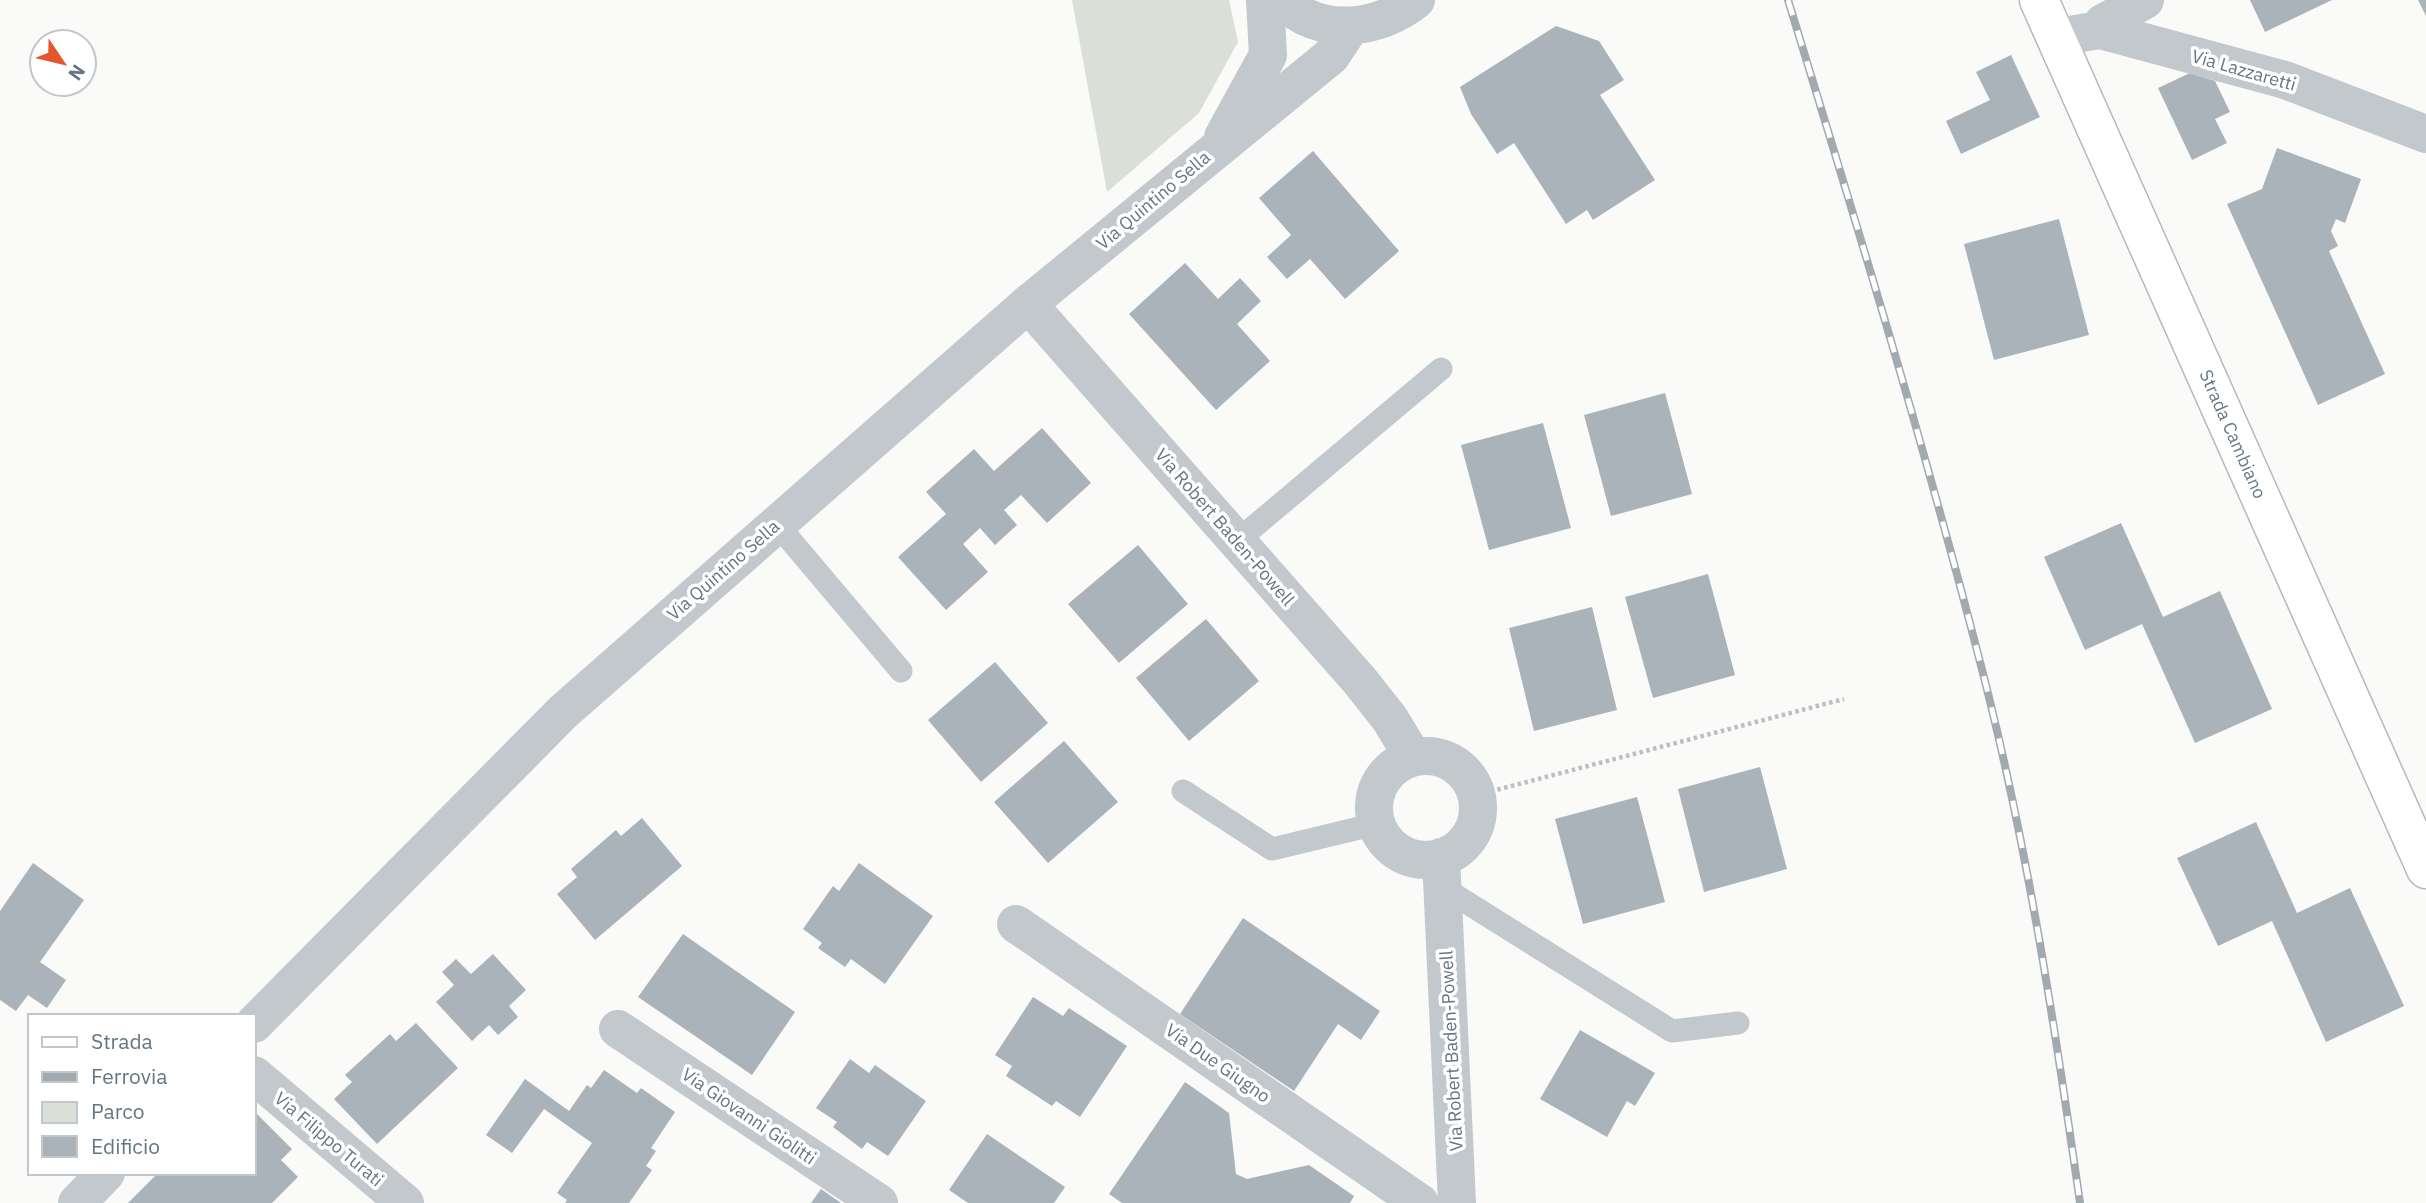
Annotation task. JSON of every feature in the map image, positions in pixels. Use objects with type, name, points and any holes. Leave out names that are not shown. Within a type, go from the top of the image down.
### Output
[{"type":"main road","name":"Strada Cambiano","points":[[2039,0],[2426,869]]},
{"type":"street","name":"Via Quintino Sella","points":[[1219,144],[1268,55],[1265,0]]},
{"type":"street","points":[[1283,0],[1317,21],[1352,26],[1379,22],[1416,0]]},
{"type":"street","points":[[2099,30],[2103,23],[2145,0]]},
{"type":"street","name":"Via Quintino Sella","points":[[256,1022],[563,712],[1028,304],[1219,144],[1250,125],[1331,55],[1352,26]]},
{"type":"street","name":"Via Lazzaretti","points":[[2057,37],[2099,30],[2285,80],[2426,134]]},
{"type":"street","name":"Via Robert Baden-Powell","points":[[1028,304],[1360,681],[1390,719],[1413,757]]},
{"type":"street","points":[[1436,756],[1453,763],[1467,775],[1477,794],[1475,825],[1468,839],[1456,850],[1442,872],[1425,860],[1395,850],[1383,839],[1376,824],[1374,807],[1377,789],[1386,773],[1413,757],[1436,756]]},
{"type":"street","name":"Via Robert Baden-Powell","points":[[1442,872],[1457,1203]]},
{"type":"street","name":"Via Due Giugno","points":[[1016,924],[1420,1203]]},
{"type":"street","name":"Via Giovanni Giolitti","points":[[618,1029],[879,1203]]},
{"type":"street","name":"Via Filippo Turati","points":[[256,1077],[405,1203]]},
{"type":"street","points":[[77,1203],[104,1175]]},
{"type":"lane","points":[[1237,541],[1441,369]]},
{"type":"lane","points":[[776,523],[901,671]]},
{"type":"lane","points":[[1184,791],[1272,849],[1376,824]]},
{"type":"lane","points":[[1442,872],[1672,1031],[1738,1023]]},
{"type":"path","points":[[1477,794],[1844,699]]},
{"type":"green space","points":[[1072,0],[1229,0],[1238,42],[1199,113],[1107,192]]},
{"type":"building","points":[[2250,0],[2332,0],[2265,32]]},
{"type":"building","points":[[2418,0],[2426,0],[2426,16]]},
{"type":"building","points":[[1556,26],[1599,41],[1624,80],[1600,95],[1655,180],[1593,220],[1587,210],[1566,224],[1514,143],[1497,154],[1471,114],[1460,87]]},
{"type":"building","points":[[2011,55],[2040,117],[1961,154],[1946,121],[1990,100],[1976,72]]},
{"type":"building","points":[[2190,73],[2215,81],[2230,112],[2215,119],[2227,143],[2192,160],[2158,88]]},
{"type":"building","points":[[2277,148],[2361,179],[2345,223],[2336,219],[2331,231],[2338,246],[2329,251],[2385,374],[2318,405],[2227,204],[2262,189]]},
{"type":"building","points":[[1313,151],[1399,251],[1345,299],[1310,259],[1287,279],[1267,257],[1291,235],[1259,198]]},
{"type":"building","points":[[2059,219],[2089,335],[1994,360],[1964,244]]},
{"type":"building","points":[[1185,263],[1218,299],[1240,278],[1261,301],[1237,324],[1270,361],[1216,410],[1129,314]]},
{"type":"building","points":[[1665,393],[1692,494],[1611,516],[1584,415]]},
{"type":"building","points":[[1543,423],[1571,528],[1489,550],[1461,445]]},
{"type":"building","points":[[1042,428],[1091,483],[1047,523],[1021,495],[1004,510],[1017,525],[995,545],[980,528],[963,544],[988,572],[946,610],[898,557],[946,514],[926,492],[974,449],[994,471]]},
{"type":"building","points":[[2121,523],[2163,617],[2220,591],[2272,709],[2195,743],[2142,624],[2085,650],[2044,557]]},
{"type":"building","points":[[1138,545],[1188,604],[1119,663],[1068,604]]},
{"type":"building","points":[[1708,574],[1735,675],[1653,698],[1625,597]]},
{"type":"building","points":[[1592,607],[1617,710],[1534,731],[1509,628]]},
{"type":"building","points":[[1206,619],[1259,681],[1189,741],[1136,678]]},
{"type":"building","points":[[995,662],[1048,723],[981,782],[928,720]]},
{"type":"building","points":[[1064,741],[1118,802],[1048,863],[994,802]]},
{"type":"building","points":[[1760,767],[1787,869],[1704,892],[1678,789]]},
{"type":"building","points":[[1637,797],[1665,902],[1583,924],[1555,819]]},
{"type":"building","points":[[642,818],[682,866],[595,940],[557,894],[577,877],[571,869],[616,830],[621,836]]},
{"type":"building","points":[[2256,822],[2297,913],[2350,888],[2404,1006],[2326,1042],[2272,921],[2218,946],[2177,858]]},
{"type":"building","points":[[33,863],[84,900],[40,962],[66,980],[47,1008],[28,995],[16,1011],[0,1000],[0,911]]},
{"type":"building","points":[[859,863],[933,916],[885,984],[851,959],[845,967],[818,948],[822,943],[803,929],[833,886],[839,891]]},
{"type":"building","points":[[1243,918],[1380,1011],[1361,1040],[1338,1024],[1294,1091],[1180,1014]]},
{"type":"building","points":[[683,934],[795,1012],[752,1075],[638,997]]},
{"type":"building","points":[[493,954],[526,990],[509,1006],[518,1017],[498,1035],[489,1025],[472,1041],[436,1002],[454,985],[442,972],[456,959],[471,974]]},
{"type":"building","points":[[1033,997],[1063,1016],[1069,1008],[1127,1046],[1080,1117],[1056,1101],[1052,1106],[1006,1076],[1012,1066],[995,1055]]},
{"type":"building","points":[[416,1023],[458,1068],[377,1144],[334,1099],[352,1082],[345,1075],[390,1034],[396,1041]]},
{"type":"building","points":[[1580,1030],[1655,1073],[1635,1106],[1627,1101],[1607,1137],[1540,1099]]},
{"type":"building","points":[[850,1059],[869,1073],[875,1065],[926,1101],[888,1156],[867,1142],[862,1149],[833,1127],[837,1122],[816,1108]]},
{"type":"building","points":[[604,1070],[637,1093],[641,1088],[675,1112],[651,1148],[656,1151],[646,1166],[652,1170],[629,1203],[565,1203],[567,1200],[557,1193],[592,1143],[544,1109],[512,1153],[486,1135],[525,1079],[569,1111],[587,1085],[591,1088]]},
{"type":"building","points":[[1185,1082],[1229,1113],[1236,1174],[1247,1179],[1309,1165],[1354,1196],[1350,1203],[1122,1203],[1109,1194]]},
{"type":"building","points":[[256,1113],[292,1149],[281,1160],[298,1177],[272,1203],[128,1203],[156,1175],[256,1175]]},
{"type":"building","points":[[987,1134],[1065,1187],[1054,1203],[968,1203],[949,1190]]},
{"type":"building","points":[[821,1189],[841,1203],[811,1203]]},
{"type":"railway","points":[[1788,0],[1911,410],[1996,725],[2037,929],[2080,1203]]}]
